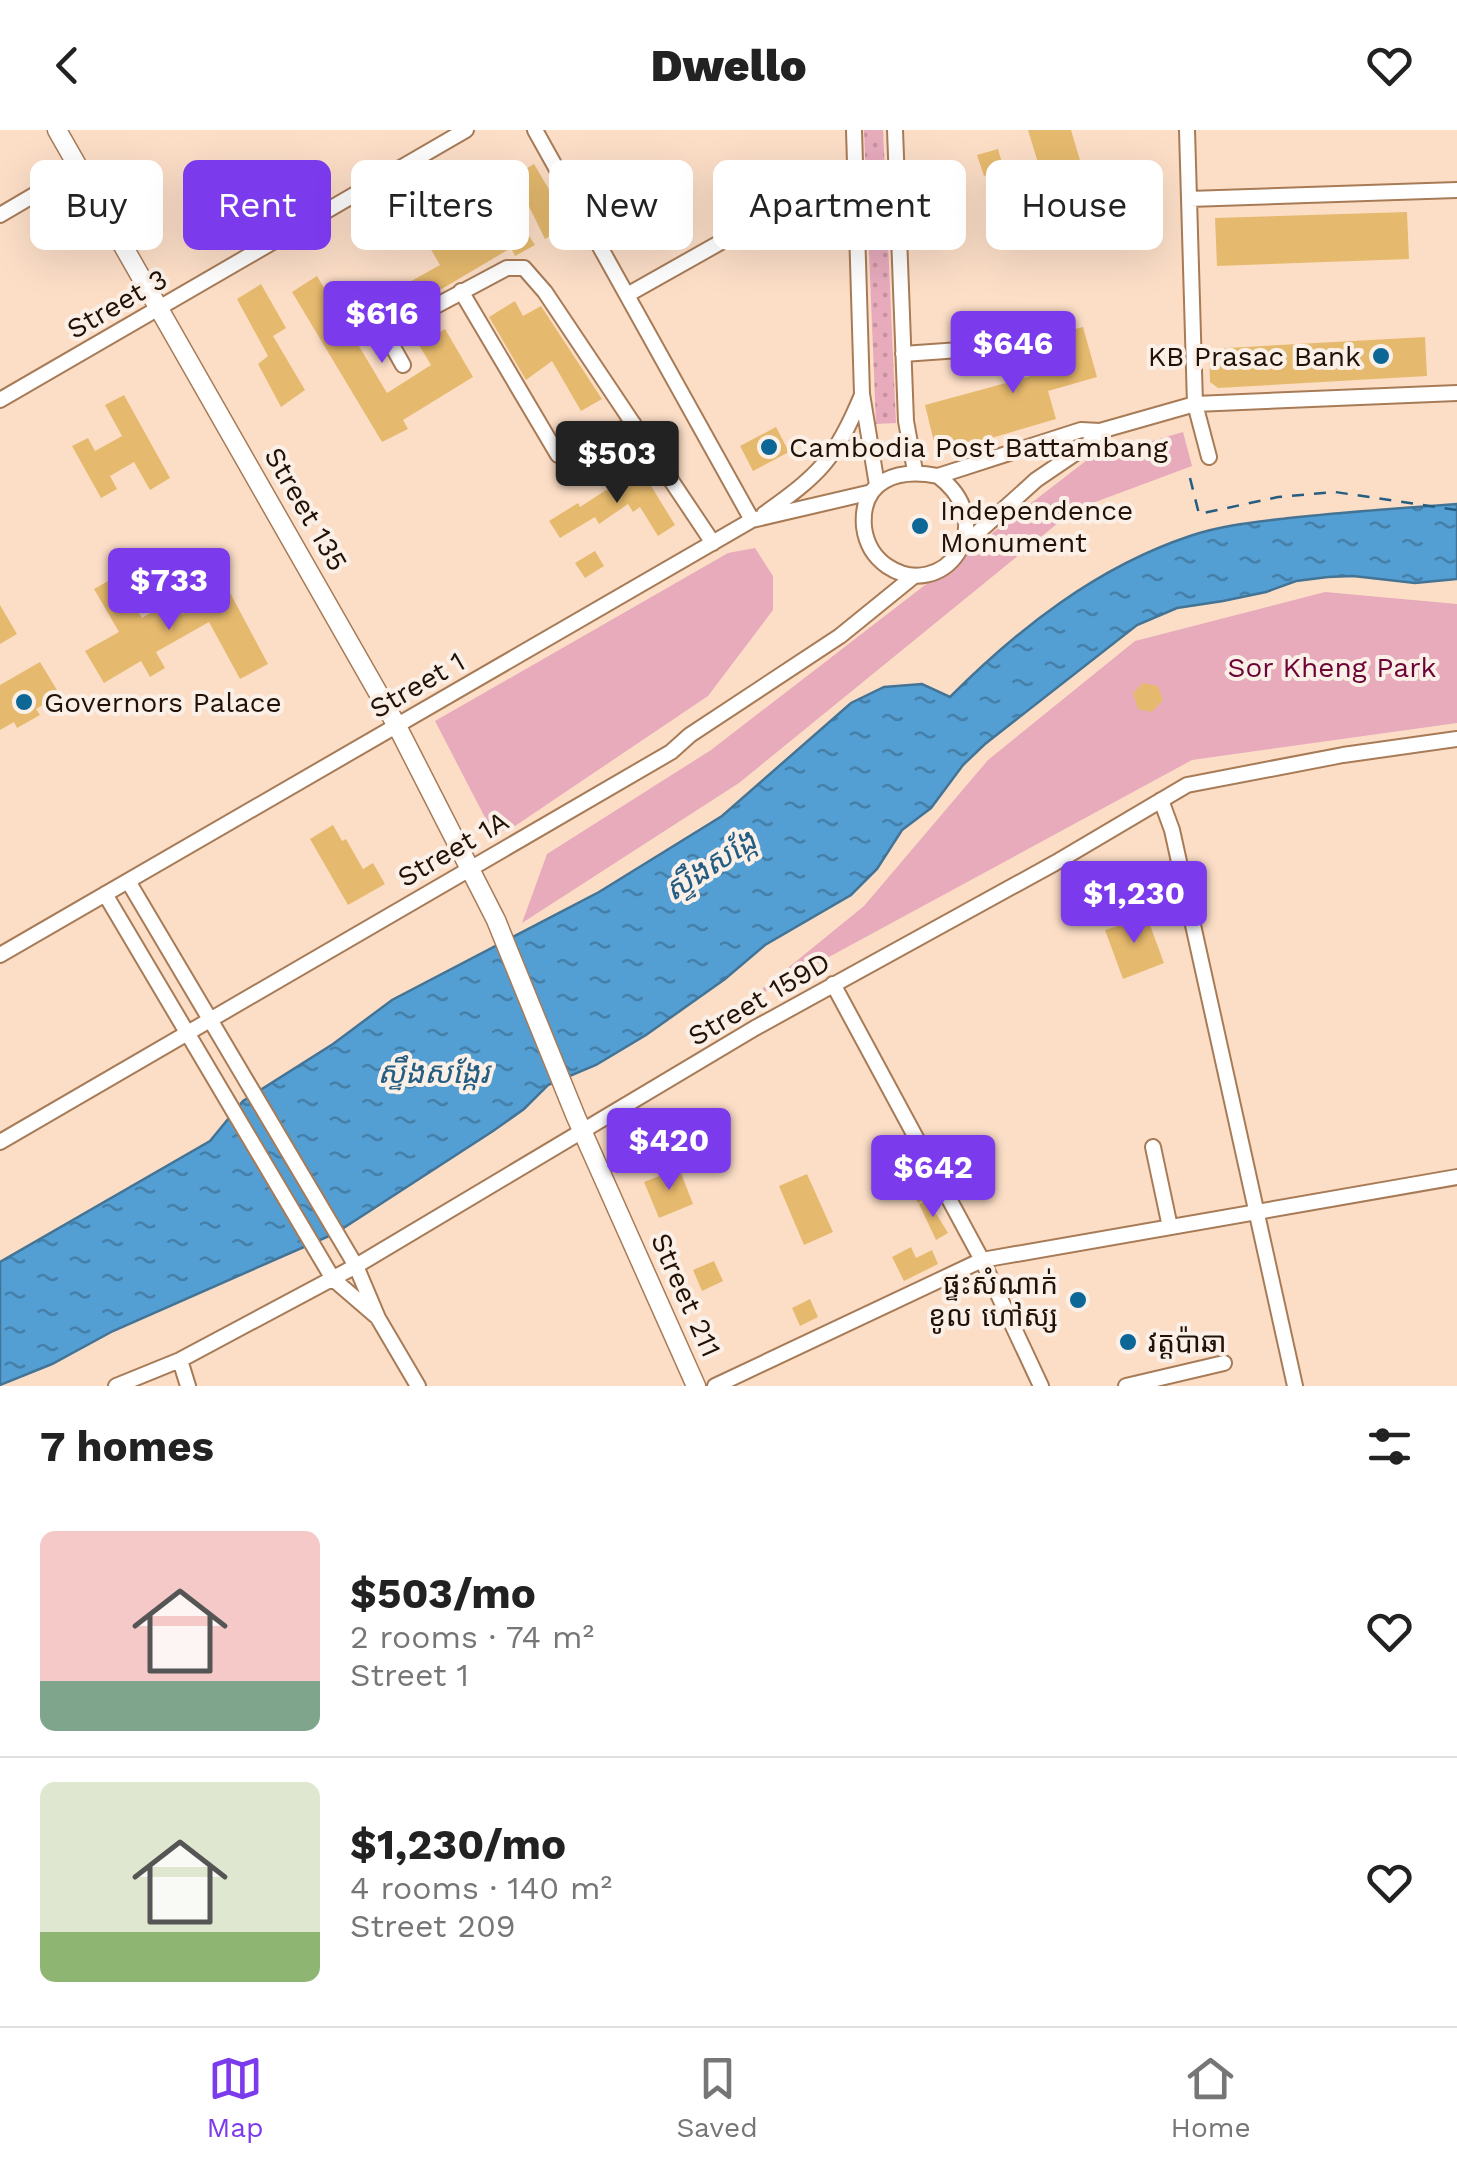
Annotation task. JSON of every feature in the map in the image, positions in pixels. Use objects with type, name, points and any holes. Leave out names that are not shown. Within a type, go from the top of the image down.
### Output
[{"type":"main road","name":"Street 135","points":[[58,130],[75,160]]},
{"type":"main road","name":"Street 135","points":[[127,250],[397,726],[496,920]]},
{"type":"main road","name":"Street 211","points":[[496,920],[579,1124],[696,1386]]},
{"type":"street","name":"Street 3","points":[[0,400],[466,130]]},
{"type":"street","points":[[535,130],[755,520],[812,480],[843,442],[862,394]]},
{"type":"street","points":[[854,130],[856,160]]},
{"type":"street","points":[[895,130],[906,421],[914,471]]},
{"type":"street","points":[[1187,130],[1194,404],[1210,457]]},
{"type":"street","points":[[1189,200],[1457,190]]},
{"type":"street","points":[[0,215],[30,197]]},
{"type":"street","points":[[627,295],[713,247]]},
{"type":"street","points":[[858,250],[862,394],[875,488],[864,525],[868,544],[879,560],[896,572],[914,576],[933,573],[950,563],[1036,480],[1086,446],[1100,431]]},
{"type":"street","points":[[403,365],[385,332],[507,268],[524,268],[546,292],[713,543]]},
{"type":"street","points":[[462,291],[558,456],[571,459],[633,423]]},
{"type":"street","points":[[903,354],[988,348]]},
{"type":"street","points":[[938,476],[1081,430],[1100,431],[1194,404],[1457,393]]},
{"type":"street","points":[[875,488],[914,471],[938,476],[954,488],[965,506],[968,528],[962,548]]},
{"type":"street","name":"Street 1","points":[[0,954],[755,520],[875,488]]},
{"type":"street","name":"Street 1A","points":[[0,1142],[671,752],[690,734],[840,636],[914,576]]},
{"type":"street","name":"Street 159D","points":[[116,1386],[180,1360],[356,1266],[579,1124],[1055,863],[1187,785],[1457,739]]},
{"type":"street","points":[[1160,800],[1172,830],[1204,965],[1295,1386]]},
{"type":"street","points":[[128,881],[356,1266],[378,1318],[418,1386]]},
{"type":"street","points":[[105,894],[332,1279],[378,1318]]},
{"type":"street","points":[[834,984],[982,1260],[1039,1385]]},
{"type":"street","points":[[1153,1147],[1170,1227]]},
{"type":"street","points":[[715,1386],[982,1260],[1457,1177]]},
{"type":"street","points":[[180,1360],[188,1386]]},
{"type":"street","points":[[1126,1386],[1224,1363]]},
{"type":"green space","points":[[864,130],[883,130],[884,160],[865,160]]},
{"type":"green space","points":[[869,250],[888,250],[896,423],[876,424]]},
{"type":"green space","points":[[1183,432],[1192,466],[1074,510],[739,783],[522,923],[547,854],[711,750],[1087,460]]},
{"type":"green space","points":[[755,548],[773,576],[773,610],[708,696],[509,830],[492,831],[435,721],[728,553]]},
{"type":"green space","name":"Sor Kheng Park","points":[[1325,592],[1457,604],[1457,723],[1192,760],[746,1002],[864,906],[988,760],[1135,641]]},
{"type":"water","name":"ស្ទឹងសង្កែរ","points":[[1457,504],[1457,579],[1415,583],[1353,576],[1296,581],[1266,592],[1177,608],[1137,625],[985,744],[963,765],[931,808],[902,830],[877,869],[851,895],[765,945],[646,1035],[596,1065],[548,1085],[524,1109],[493,1131],[342,1229],[340,1244],[329,1236],[0,1385],[0,1262],[210,1141],[243,1101],[333,1044],[392,1000],[599,892],[722,816],[851,703],[884,687],[922,684],[950,697],[1061,602],[1123,565],[1190,536],[1264,521]]},
{"type":"building","points":[[1028,130],[1071,130],[1080,160],[1037,160]]},
{"type":"building","points":[[998,149],[1001,160],[986,160],[984,176],[977,155]]},
{"type":"building","points":[[534,164],[549,189],[549,237],[545,239],[529,206],[529,167]]},
{"type":"building","points":[[1407,212],[1409,259],[1217,266],[1215,218]]},
{"type":"building","points":[[431,250],[508,250],[401,313],[390,293],[440,265]]},
{"type":"building","points":[[317,276],[387,393],[431,365],[419,345],[445,329],[473,377],[403,420],[408,429],[382,442],[292,292]]},
{"type":"building","points":[[261,284],[286,328],[273,336],[305,390],[281,407],[258,364],[268,356],[237,299]]},
{"type":"building","points":[[515,301],[523,316],[541,306],[602,399],[581,411],[552,361],[526,380],[489,317]]},
{"type":"building","points":[[1083,327],[1097,377],[1048,391],[1056,419],[954,449],[934,442],[925,405],[1046,372],[1037,339]]},
{"type":"building","points":[[1425,337],[1427,376],[1218,388],[1210,382],[1209,349]]},
{"type":"building","points":[[124,395],[170,478],[150,490],[134,462],[110,476],[117,489],[101,498],[72,446],[88,438],[95,451],[122,436],[105,405]]},
{"type":"building","points":[[776,427],[789,452],[753,471],[740,446]]},
{"type":"building","points":[[640,468],[675,525],[658,536],[640,507],[633,512],[628,504],[599,524],[595,517],[560,538],[549,521],[578,503],[580,507]]},
{"type":"building","points":[[595,551],[604,566],[585,578],[575,563]]},
{"type":"building","points":[[117,576],[142,618],[174,599],[183,614],[228,589],[268,664],[240,679],[209,622],[156,652],[165,668],[150,677],[141,661],[104,683],[85,651],[119,632],[94,589]]},
{"type":"building","points":[[0,605],[17,634],[0,644]]},
{"type":"building","name":"Governors Palace","points":[[40,662],[60,695],[36,709],[40,715],[17,728],[14,722],[0,730],[0,685]]},
{"type":"building","points":[[1143,683],[1158,686],[1163,700],[1152,712],[1138,709],[1133,693]]},
{"type":"building","points":[[333,825],[363,869],[373,863],[385,884],[348,905],[310,839]]},
{"type":"building","points":[[1129,913],[1133,922],[1147,917],[1164,963],[1123,979],[1105,930],[1118,926],[1115,918]]},
{"type":"building","points":[[679,1168],[693,1204],[659,1218],[644,1182]]},
{"type":"building","points":[[913,1168],[928,1198],[918,1203],[902,1173]]},
{"type":"building","points":[[807,1174],[833,1232],[804,1245],[779,1186]]},
{"type":"building","points":[[928,1200],[948,1233],[936,1240],[919,1204]]},
{"type":"building","points":[[911,1247],[916,1258],[932,1250],[938,1264],[904,1281],[892,1257]]},
{"type":"building","points":[[714,1261],[723,1281],[702,1291],[693,1270]]},
{"type":"building","points":[[810,1299],[818,1317],[800,1326],[792,1308]]},
{"type":"ferry route","points":[[1190,478],[1199,514],[1278,497],[1335,492],[1457,510]]},
{"type":"place","name":"KB Prasac Bank","points":[[1381,356]]},
{"type":"place","name":"Cambodia Post Battambang","points":[[769,447]]},
{"type":"place","name":"Independence Monument","points":[[920,526]]},
{"type":"place","name":"Governors Palace","points":[[24,702]]},
{"type":"place","name":"ផ្ទះសំណាក់ ខូល ហៅស្ស","points":[[1078,1300]]},
{"type":"place","name":"វត្តប៉ាឆា","points":[[1128,1342]]},
{"type":"water label","name":"ស្ទឹងសង្កែ","points":[[710,865]]}]
